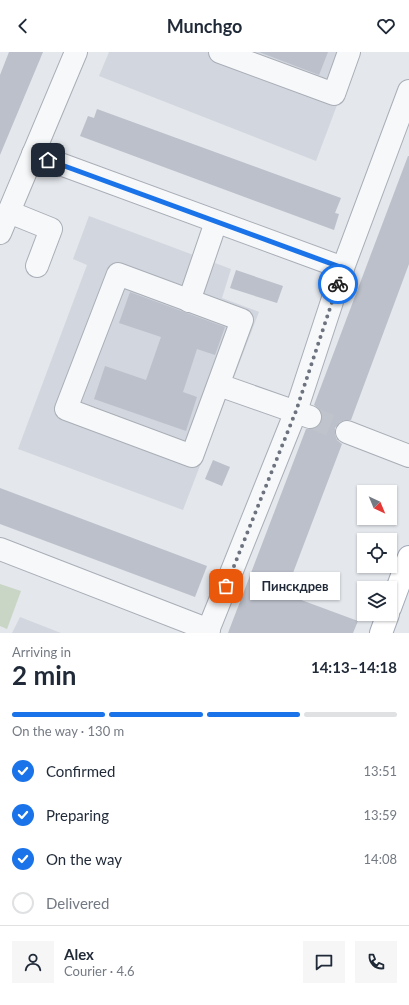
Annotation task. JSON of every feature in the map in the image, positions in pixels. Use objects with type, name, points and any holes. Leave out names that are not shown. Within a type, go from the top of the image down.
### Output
[{"type":"main road","points":[[397,589],[409,557]]},
{"type":"main road","points":[[381,633],[385,621]]},
{"type":"lane","points":[[0,233],[76,52]]},
{"type":"lane","points":[[220,52],[334,94],[349,52]]},
{"type":"lane","points":[[0,549],[208,631],[303,414],[343,268],[409,91]]},
{"type":"lane","points":[[33,154],[343,268]]},
{"type":"lane","points":[[9,212],[51,230],[37,266]]},
{"type":"lane","points":[[189,301],[216,222]]},
{"type":"lane","points":[[118,274],[189,301],[242,320],[192,456],[66,409],[118,274]]},
{"type":"lane","points":[[219,385],[303,414]]},
{"type":"lane","points":[[347,432],[409,456]]},
{"type":"shaded area","points":[[109,52],[357,52],[316,161],[99,76]]},
{"type":"shaded area","points":[[89,216],[231,269],[222,298],[259,312],[183,510],[18,449],[87,265],[73,259]]},
{"type":"shaded area","points":[[20,617],[61,633],[12,633]]},
{"type":"green space","points":[[0,584],[21,591],[7,629],[0,626]]},
{"type":"building","points":[[9,52],[43,52],[0,155],[0,75]]},
{"type":"building","points":[[259,52],[328,52],[319,75]]},
{"type":"building","points":[[97,109],[341,198],[335,213],[339,214],[334,230],[80,136],[88,116],[94,118]]},
{"type":"building","points":[[409,156],[409,264],[351,420],[340,422],[335,428],[337,440],[342,444],[285,594],[358,621],[353,633],[228,633],[306,429],[313,429],[322,422],[322,414],[314,405]]},
{"type":"building","points":[[236,270],[283,286],[277,303],[230,288]]},
{"type":"building","points":[[130,292],[225,327],[215,355],[197,349],[183,392],[197,397],[186,431],[94,399],[105,366],[146,380],[161,337],[119,323]]},
{"type":"building","points":[[213,460],[230,467],[222,486],[205,479]]},
{"type":"building","points":[[0,488],[207,566],[195,597],[0,524]]},
{"type":"tunnel","points":[[310,417],[347,432]]},
{"type":"way so far","points":[[226,586],[296,411],[338,284]]},
{"type":"place","name":"Пинскдрев","points":[[226,586]]},
{"type":"route","points":[[48,160],[343,268],[338,284]]}]
